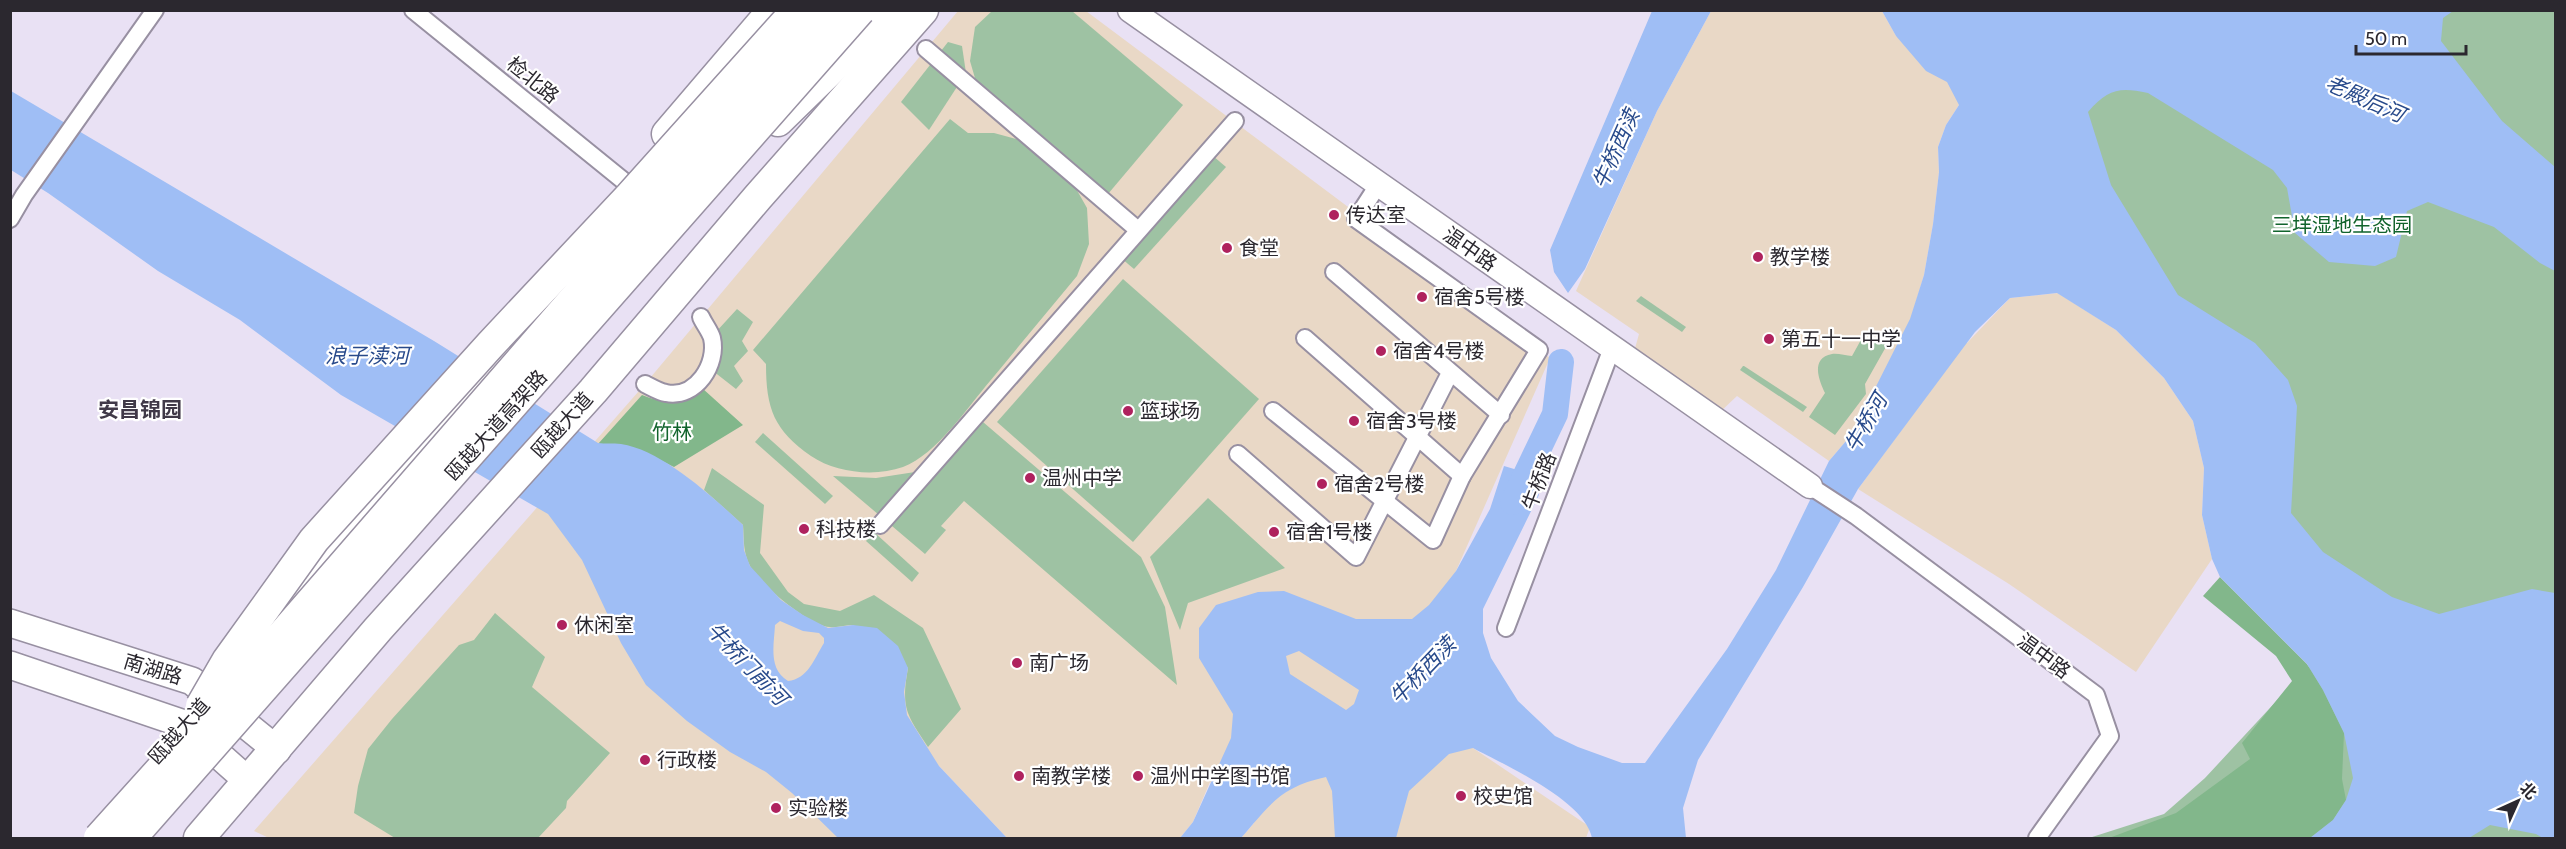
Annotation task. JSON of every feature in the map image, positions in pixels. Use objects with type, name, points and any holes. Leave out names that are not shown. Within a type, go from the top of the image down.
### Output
[{"type":"highway","name":"瓯越大道","points":[[85,838],[210,696],[314,568],[558,293],[625,182],[772,10]]},
{"type":"highway","points":[[167,762],[227,661],[314,540],[491,344],[630,196],[797,10]]},
{"type":"highway","name":"瓯越大道高架路","points":[[99,838],[291,625],[825,10]]},
{"type":"highway","name":"瓯越大道高架路","points":[[131,838],[860,10]]},
{"type":"highway","points":[[707,185],[777,122],[892,10]]},
{"type":"highway","name":"瓯越大道","points":[[199,838],[277,750],[378,629],[569,417],[923,10]]},
{"type":"main road","name":"南湖路","points":[[10,623],[192,681],[277,750]]},
{"type":"main road","name":"南湖路","points":[[10,665],[184,724],[249,781]]},
{"type":"street","points":[[10,219],[80,114],[155,10]]},
{"type":"street","name":"检北路","points":[[414,10],[625,182]]},
{"type":"street","name":"温中路","points":[[1130,10],[1856,516],[2096,695],[2110,736],[2037,838]]},
{"type":"street","points":[[926,49],[1138,230]]},
{"type":"street","points":[[880,525],[1235,121]]},
{"type":"street","points":[[1273,411],[1433,540],[1462,476],[1539,350],[1356,219],[1378,185]]},
{"type":"street","points":[[1334,272],[1501,415]]},
{"type":"street","points":[[645,384],[667,394],[689,390],[702,377],[712,363],[712,338],[701,317]]},
{"type":"street","points":[[1305,338],[1462,476]]},
{"type":"street","name":"牛桥路","points":[[1506,628],[1612,348]]},
{"type":"street","points":[[1238,454],[1356,557],[1450,373]]},
{"type":"shaded area","name":"温州中学","points":[[958,11],[1086,11],[1550,358],[1456,571],[1416,705],[1473,748],[1590,827],[1586,838],[1241,838],[1254,823],[1210,782],[1193,822],[1180,838],[1007,838],[939,766],[872,838],[269,838],[254,831],[645,384]]},
{"type":"shaded area","name":"第五十一中学","points":[[1711,11],[1882,11],[1896,36],[1956,78],[1959,105],[1946,125],[1938,147],[1939,172],[1933,224],[1924,275],[1915,305],[1967,343],[2010,298],[2058,293],[2116,330],[2164,378],[2193,421],[2204,468],[2202,515],[2212,559],[2136,672],[2009,584],[1858,489],[1953,360],[1911,320],[1852,434],[1829,461],[1737,396],[1719,413],[1634,352],[1639,334],[1576,291],[1657,111]]},
{"type":"green space","points":[[992,11],[1072,11],[1183,105],[1108,194],[977,85],[970,61],[975,27]]},
{"type":"green space","name":"三垟湿地生态园","points":[[2145,11],[2555,11],[2555,838],[2089,838],[2164,814],[2205,778],[2334,639],[2009,83]]},
{"type":"green space","points":[[948,42],[962,46],[966,73],[929,130],[901,102]]},
{"type":"green space","points":[[950,119],[968,133],[994,133],[1020,140],[1070,178],[1087,208],[1089,244],[1077,276],[961,417],[928,452],[916,461],[892,470],[856,472],[844,470],[821,462],[788,437],[770,406],[766,364],[753,350]]},
{"type":"green space","points":[[1213,156],[1226,167],[1134,269],[1121,258]]},
{"type":"green space","name":"篮球场","points":[[1123,279],[1259,399],[1133,542],[997,422]]},
{"type":"green space","points":[[1641,296],[1686,327],[1682,332],[1636,301]]},
{"type":"green space","points":[[737,309],[753,322],[742,341],[748,351],[734,366],[743,381],[736,389],[713,371],[720,353],[715,333]]},
{"type":"green space","points":[[1862,338],[1887,345],[1865,384],[1866,394],[1835,435],[1809,417],[1825,393],[1820,382],[1819,365],[1825,356],[1832,354],[1852,356]]},
{"type":"green space","points":[[1743,366],[1807,407],[1803,412],[1740,370]]},
{"type":"green space","name":"竹林","points":[[702,388],[743,425],[674,467],[637,449],[598,444],[642,395],[658,400],[674,401],[689,398]]},
{"type":"green space","points":[[976,416],[1141,557],[1165,607],[1177,685],[964,501],[941,526],[946,530],[925,554],[833,476],[876,478],[928,470]]},
{"type":"green space","points":[[763,433],[833,496],[825,504],[755,442]]},
{"type":"green space","points":[[712,468],[764,505],[760,553],[788,592],[804,604],[840,611],[874,595],[923,628],[961,709],[928,747],[907,710],[905,693],[908,668],[853,625],[833,627],[810,620],[786,603],[755,574],[746,556],[743,525],[704,490]]},
{"type":"green space","points":[[1208,498],[1285,568],[1188,603],[1180,630],[1150,557]]},
{"type":"green space","points":[[874,532],[919,573],[912,582],[866,541]]},
{"type":"green space","points":[[2220,577],[2307,664],[2323,690],[2344,733],[2342,779],[2346,800],[2333,820],[2310,838],[2109,838],[2176,813],[2250,759],[2242,743],[2292,681],[2276,656],[2203,596]]},
{"type":"green space","points":[[495,613],[545,657],[532,687],[610,753],[567,801],[566,808],[538,838],[395,838],[354,813],[358,786],[368,749],[459,645],[474,640]]},
{"type":"water","points":[[1652,11],[1711,11],[1657,111],[1585,269],[1568,293],[1554,272],[1550,250]]},
{"type":"water","points":[[1882,11],[2453,11],[2443,18],[2441,41],[2502,121],[2555,167],[2555,271],[2540,263],[2494,227],[2428,202],[2407,211],[2396,257],[2375,266],[2329,262],[2295,233],[2287,188],[2273,170],[2148,93],[2122,90],[2108,94],[2088,112],[2111,185],[2178,295],[2255,343],[2288,380],[2297,406],[2291,513],[2323,552],[2392,597],[2439,614],[2532,589],[2555,593],[2555,838],[2543,838],[2536,834],[2490,825],[2469,838],[2310,838],[2333,820],[2346,800],[2353,778],[2344,733],[2323,690],[2307,664],[2220,577],[2212,559],[2202,515],[2204,468],[2193,421],[2164,378],[2116,330],[2057,293],[2010,298],[1975,332],[1858,489],[1803,587],[1698,760],[1683,808],[1686,838],[1592,838],[1586,824],[1560,798],[1523,774],[1473,748],[1449,754],[1409,791],[1396,838],[1335,838],[1332,791],[1326,777],[1297,786],[1277,799],[1241,838],[1180,838],[1193,822],[1231,738],[1233,714],[1199,658],[1199,628],[1216,605],[1258,592],[1284,591],[1356,619],[1412,619],[1429,605],[1456,571],[1490,509],[1504,466],[1528,473],[1539,495],[1483,609],[1483,633],[1491,658],[1518,701],[1555,736],[1622,763],[1645,763],[1727,649],[1776,570],[1829,461],[1852,434],[1910,319],[1924,275],[1933,224],[1939,172],[1938,147],[1946,125],[1959,105],[1947,82],[1926,71],[1896,36]],"holes":[[[1299,651],[1359,690],[1354,704],[1346,710],[1290,674],[1286,656]]]},
{"type":"water","points":[[11,91],[434,341],[598,443],[621,444],[637,448],[670,465],[743,525],[744,550],[750,566],[781,600],[828,628],[853,625],[877,628],[898,646],[908,668],[904,692],[907,715],[939,766],[1007,838],[838,838],[792,793],[766,772],[730,752],[687,721],[646,685],[621,643],[582,560],[548,514],[341,395],[240,320],[158,271],[48,193],[11,170]],"holes":[[[780,621],[803,631],[819,633],[824,638],[824,643],[806,672],[788,681],[777,670],[775,663],[773,648],[775,625]]]},
{"type":"waterway","name":"牛桥西渎","points":[[1513,502],[1555,414],[1561,362]]},
{"type":"place","name":"传达室","points":[[1334,215]]},
{"type":"place","name":"食堂","points":[[1227,248]]},
{"type":"place","name":"教学楼","points":[[1758,257]]},
{"type":"place","name":"宿舍5号楼","points":[[1422,297]]},
{"type":"place","name":"第五十一中学","points":[[1769,339]]},
{"type":"place","name":"宿舍4号楼","points":[[1381,351]]},
{"type":"place","name":"篮球场","points":[[1128,411]]},
{"type":"place","name":"宿舍3号楼","points":[[1354,421]]},
{"type":"place","name":"温州中学","points":[[1030,478]]},
{"type":"place","name":"宿舍2号楼","points":[[1322,484]]},
{"type":"place","name":"科技楼","points":[[804,529]]},
{"type":"place","name":"宿舍1号楼","points":[[1274,532]]},
{"type":"place","name":"休闲室","points":[[562,625]]},
{"type":"place","name":"南广场","points":[[1017,663]]},
{"type":"place","name":"行政楼","points":[[645,760]]},
{"type":"place","name":"南教学楼","points":[[1019,776]]},
{"type":"place","name":"温州中学图书馆","points":[[1138,776]]},
{"type":"place","name":"校史馆","points":[[1461,796]]},
{"type":"place","name":"实验楼","points":[[776,808]]},
{"type":"district","name":"安昌锦园","points":[[140,410]]},
{"type":"water label","name":"老殿后河","points":[[2365,99]]},
{"type":"water label","name":"浪子渎河","points":[[367,356]]},
{"type":"water label","name":"牛桥河","points":[[1866,423]]},
{"type":"water label","name":"牛桥门前河","points":[[747,664]]}]
